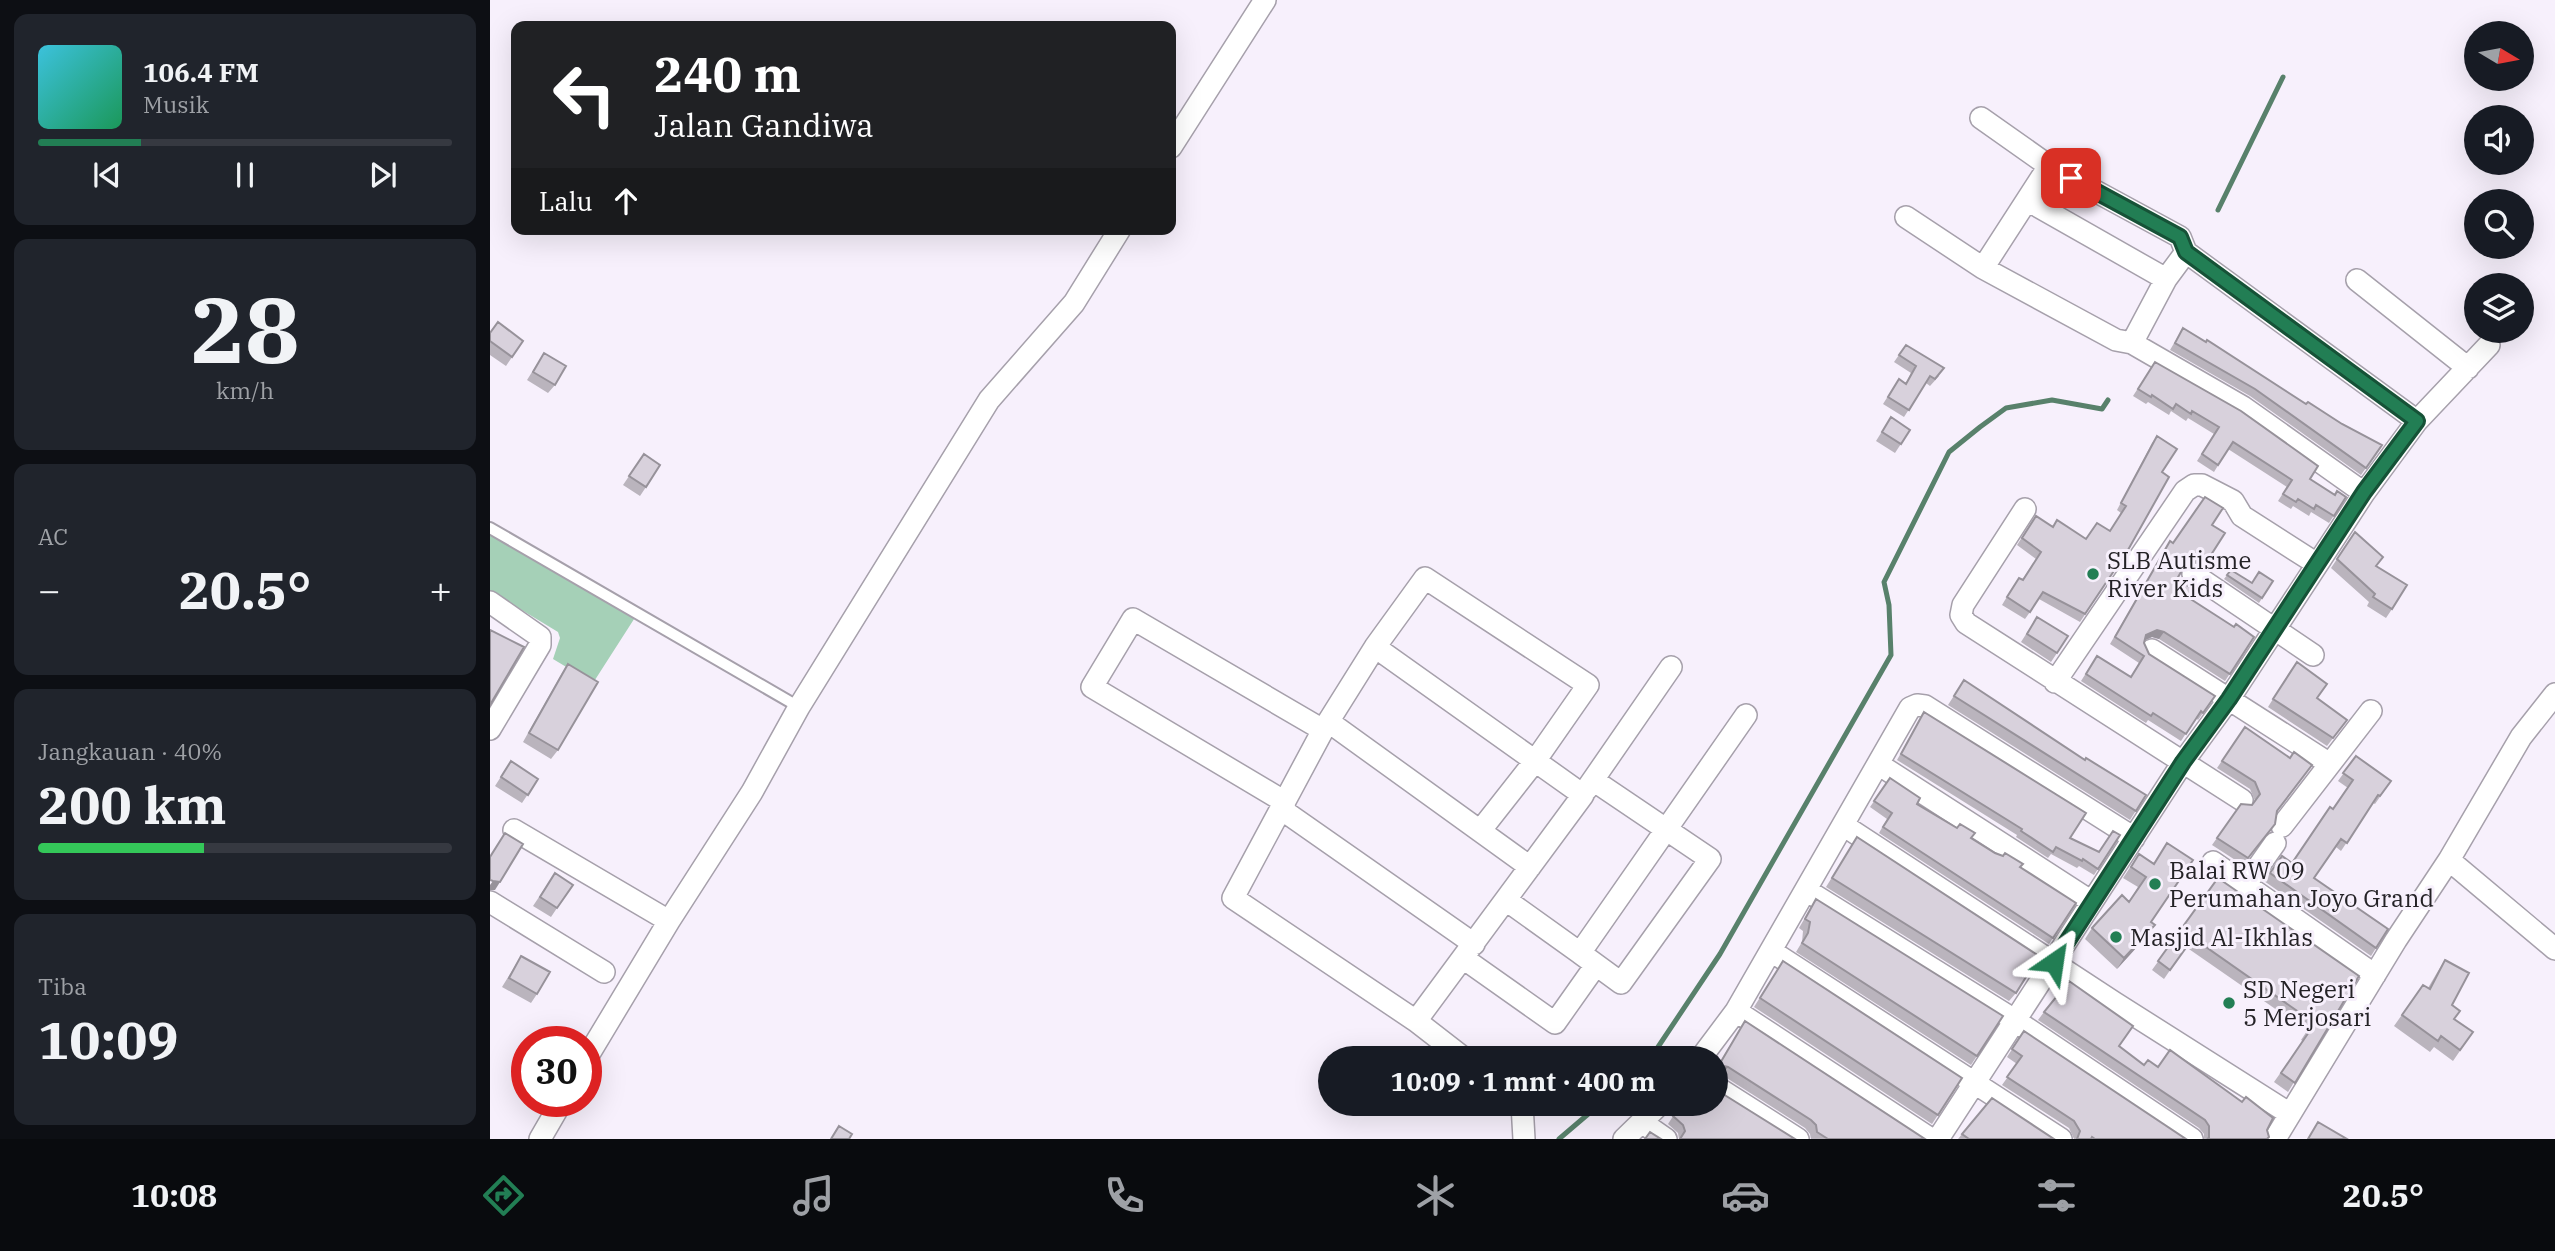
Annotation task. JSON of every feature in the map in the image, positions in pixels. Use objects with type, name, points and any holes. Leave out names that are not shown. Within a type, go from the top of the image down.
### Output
[{"type":"street","points":[[1176,139],[1265,0]]},
{"type":"street","points":[[1981,118],[2049,166],[2180,237],[2186,252],[2417,421]]},
{"type":"street","points":[[1983,268],[2049,166]]},
{"type":"street","points":[[2028,200],[2166,279]]},
{"type":"street","points":[[1906,217],[1983,268],[2116,340],[2132,343],[2243,407],[2364,492]]},
{"type":"street","points":[[602,1032],[669,921],[752,792],[799,706],[989,400],[1074,303],[1116,235]]},
{"type":"street","points":[[2132,343],[2166,279],[2186,252]]},
{"type":"street","points":[[2357,280],[2468,368]]},
{"type":"street","points":[[1938,1139],[2183,762],[2229,699],[2364,492],[2417,421],[2489,345]]},
{"type":"street","points":[[2055,682],[2185,491],[2194,485],[2202,485],[2233,501],[2242,516],[2317,564]]},
{"type":"street","points":[[2025,509],[1963,605],[1961,615],[1966,623],[2242,800]]},
{"type":"street","points":[[2193,574],[2313,655]]},
{"type":"street","points":[[1448,1046],[1416,1021],[1233,898],[1326,726],[1376,647],[1425,578],[1588,685],[1535,761],[1480,831]]},
{"type":"street","points":[[490,602],[540,637],[540,645],[490,729]]},
{"type":"street","points":[[1530,867],[1326,726],[1133,619],[1092,687],[1283,805],[1555,1023],[1588,959],[1666,828],[1746,715]]},
{"type":"street","points":[[1376,647],[1535,761],[1666,828],[1710,859],[1621,983],[1506,900]]},
{"type":"street","points":[[2152,650],[2330,764]]},
{"type":"street","points":[[1416,1021],[1588,787],[1671,667]]},
{"type":"street","points":[[2275,1139],[2449,860],[2521,737],[2555,694]]},
{"type":"street","points":[[1710,1046],[1736,1011],[1910,708],[1924,706],[2134,838]]},
{"type":"street","points":[[2246,884],[2279,834],[2371,711]]},
{"type":"street","points":[[1878,764],[2092,902]]},
{"type":"street","points":[[1843,825],[2290,1114]]},
{"type":"street","points":[[514,830],[669,921]]},
{"type":"street","points":[[2449,860],[2555,949]]},
{"type":"street","points":[[2213,862],[2375,975]]},
{"type":"street","points":[[1806,890],[2016,1021],[2192,1139]]},
{"type":"street","points":[[490,902],[604,972]]},
{"type":"street","points":[[1771,951],[2061,1139]]},
{"type":"street","points":[[1736,1011],[1931,1139]]},
{"type":"street","points":[[1728,1094],[1798,1139]]},
{"type":"street","points":[[1523,1116],[1524,1139]]},
{"type":"street","points":[[1624,1139],[1649,1116]]},
{"type":"street","points":[[540,1139],[553,1117]]},
{"type":"street","points":[[1643,1123],[1667,1139]]},
{"type":"lane","points":[[490,528],[799,706]]},
{"type":"green space","points":[[490,533],[636,616],[593,683],[553,659],[560,638],[558,632],[490,591]]},
{"type":"building","points":[[498,322],[523,341],[512,357],[490,341],[490,333]]},
{"type":"building","points":[[2183,328],[2206,342],[2207,340],[2306,404],[2308,402],[2382,445],[2366,468],[2255,389],[2175,343]]},
{"type":"building","points":[[1906,345],[1944,368],[1935,379],[1930,376],[1909,410],[1888,397],[1899,379],[1906,384],[1916,366],[1899,355]]},
{"type":"building","points":[[544,353],[566,366],[555,385],[533,372]]},
{"type":"building","points":[[2155,362],[2241,411],[2318,466],[2310,479],[2335,495],[2337,491],[2346,497],[2334,516],[2316,505],[2314,509],[2283,494],[2292,480],[2233,442],[2218,465],[2202,454],[2219,427],[2176,404],[2173,409],[2138,389]]},
{"type":"building","points":[[1891,417],[1910,430],[1901,444],[1882,432]]},
{"type":"building","points":[[2157,436],[2177,449],[2162,472],[2169,477],[2128,550],[2085,614],[2043,592],[2030,612],[2007,597],[2019,578],[2023,580],[2041,552],[2022,538],[2036,516],[2053,527],[2057,520],[2086,539],[2097,523],[2110,531],[2126,506],[2121,503]]},
{"type":"building","points":[[644,454],[660,465],[646,487],[629,476]]},
{"type":"building","points":[[2205,497],[2223,508],[2212,525],[2225,533],[2209,558],[2192,553],[2177,579],[2194,590],[2189,598],[2254,637],[2230,674],[2164,632],[2157,630],[2146,635],[2144,643],[2149,654],[2215,696],[2186,734],[2153,713],[2151,716],[2086,674],[2097,656],[2131,677],[2144,656],[2115,637],[2170,541],[2173,543]]},
{"type":"building","points":[[2355,532],[2383,557],[2376,566],[2407,585],[2392,609],[2373,597],[2375,594],[2337,559]]},
{"type":"building","points":[[2231,570],[2252,583],[2259,572],[2273,581],[2262,598],[2227,575]]},
{"type":"building","points":[[2037,617],[2068,636],[2057,653],[2027,634]]},
{"type":"building","points":[[490,630],[524,647],[490,705]]},
{"type":"building","points":[[2297,662],[2327,684],[2317,698],[2347,720],[2333,738],[2273,699]]},
{"type":"building","points":[[568,664],[598,682],[558,750],[529,733]]},
{"type":"building","points":[[1964,680],[2085,760],[2086,758],[2146,795],[2136,811],[1954,696]]},
{"type":"building","points":[[1924,712],[2086,813],[2070,838],[2099,852],[2113,831],[2120,835],[2098,869],[2056,847],[2053,852],[2021,831],[2022,829],[1901,754]]},
{"type":"building","points":[[2245,727],[2290,758],[2294,752],[2312,765],[2277,811],[2275,824],[2248,858],[2217,838],[2241,804],[2252,805],[2260,794],[2255,782],[2222,761]]},
{"type":"building","points":[[2356,756],[2391,781],[2380,796],[2378,795],[2347,843],[2341,839],[2314,878],[2388,929],[2376,948],[2270,873],[2282,856],[2292,863],[2330,807],[2333,809],[2353,780],[2343,773]]},
{"type":"building","points":[[511,761],[538,779],[528,795],[501,777]]},
{"type":"building","points":[[1890,778],[1920,798],[1917,804],[1957,828],[1960,824],[1975,833],[1971,838],[1995,853],[2003,856],[2005,853],[2023,864],[2020,867],[2076,903],[2053,938],[1883,827],[1892,813],[1874,801]]},
{"type":"building","points":[[505,833],[523,844],[500,882],[493,881],[490,880],[490,857]]},
{"type":"building","points":[[1857,837],[2039,956],[2016,993],[1832,878]]},
{"type":"building","points":[[2167,843],[2193,860],[2151,922],[2155,925],[2124,958],[2092,928],[2122,895],[2129,902],[2146,877],[2131,867],[2139,854],[2154,864]]},
{"type":"building","points":[[555,873],[573,885],[557,908],[540,897]]},
{"type":"building","points":[[2218,878],[2359,976],[2295,1083],[2281,1073],[2313,1022],[2193,938],[2170,970],[2158,961]]},
{"type":"building","points":[[1816,899],[2003,1016],[1977,1056],[1802,943],[1810,922],[1805,919]]},
{"type":"building","points":[[521,956],[550,972],[537,994],[509,978]]},
{"type":"building","points":[[2445,960],[2469,973],[2452,1005],[2460,1011],[2454,1019],[2473,1032],[2460,1050],[2441,1036],[2438,1041],[2402,1015],[2423,985],[2430,989]]},
{"type":"building","points":[[1783,961],[1962,1078],[1938,1115],[1760,998]]},
{"type":"building","points":[[2069,981],[2133,1026],[2119,1046],[2144,1065],[2148,1060],[2158,1067],[2170,1050],[2242,1102],[2246,1097],[2273,1118],[2267,1130],[2269,1137],[2207,1139],[2209,1126],[2205,1120],[2044,1012]]},
{"type":"building","points":[[1745,1021],[1925,1139],[1828,1139],[1817,1132],[1816,1125],[1811,1120],[1728,1067],[1728,1050]]},
{"type":"building","points":[[2024,1031],[2186,1139],[2077,1139],[2080,1131],[2074,1121],[2007,1077],[2022,1056],[2012,1049]]},
{"type":"building","points":[[1728,1097],[1795,1139],[1680,1139],[1685,1131],[1683,1125],[1673,1116],[1728,1116]]},
{"type":"building","points":[[1992,1098],[2054,1139],[1969,1139],[1962,1134]]},
{"type":"building","points":[[2318,1122],[2347,1139],[2308,1139]]},
{"type":"building","points":[[839,1126],[852,1134],[849,1139],[831,1139]]},
{"type":"building","points":[[1650,1132],[1661,1139],[1645,1139]]},
{"type":"waterway","points":[[2218,210],[2283,77]]},
{"type":"waterway","points":[[1659,1046],[1720,954],[1891,655],[1889,605],[1884,582],[1949,452],[2006,408],[2052,400],[2102,409],[2108,400]]},
{"type":"waterway","points":[[1559,1139],[1586,1116]]},
{"type":"place","name":"SLB Autisme River Kids","points":[[2093,574]]},
{"type":"place","name":"Balai RW 09 Perumahan Joyo Grand","points":[[2155,884]]},
{"type":"place","name":"Masjid Al-Ikhlas","points":[[2116,937]]},
{"type":"place","name":"SD Negeri 5 Merjosari","points":[[2229,1003]]},
{"type":"route","points":[[2054,962],[2183,762],[2229,699],[2364,492],[2417,421],[2186,252],[2180,237],[2071,178]]}]
